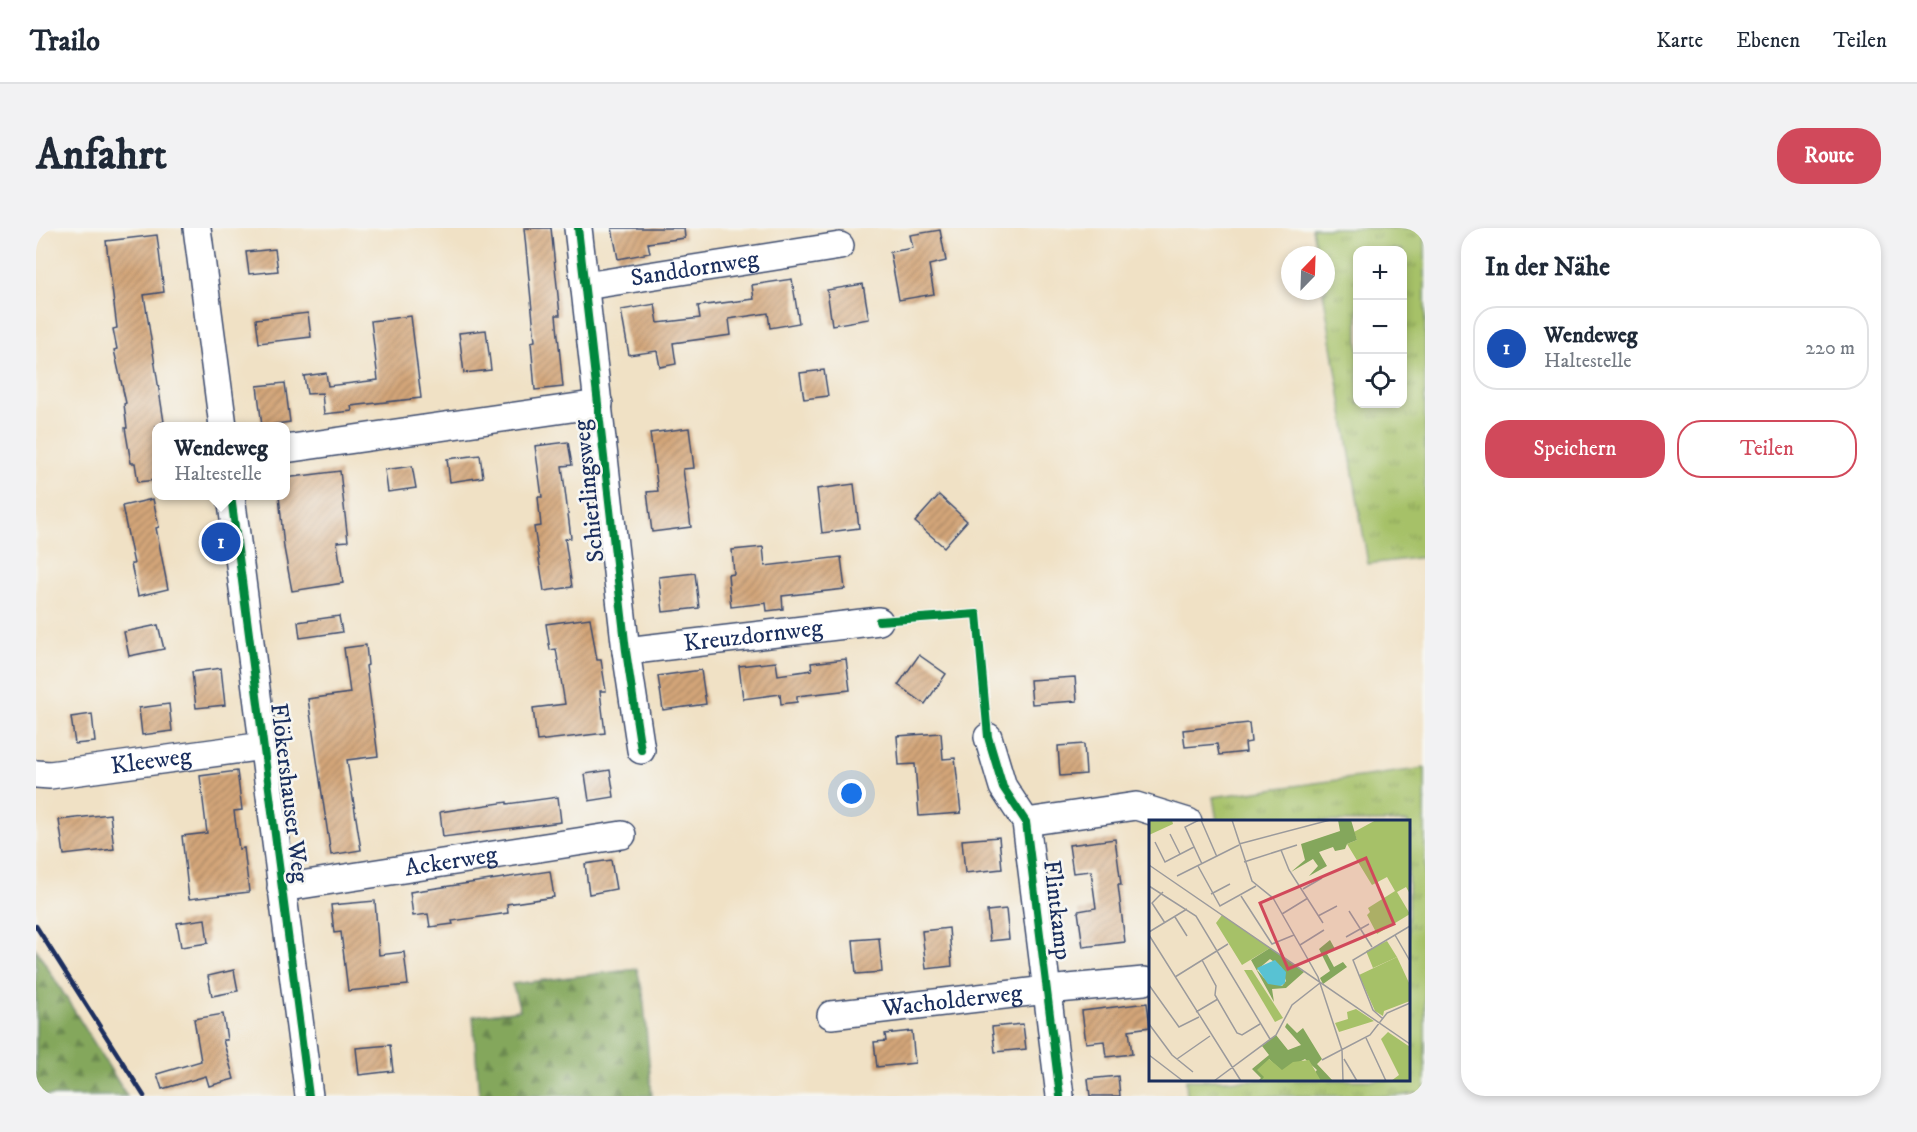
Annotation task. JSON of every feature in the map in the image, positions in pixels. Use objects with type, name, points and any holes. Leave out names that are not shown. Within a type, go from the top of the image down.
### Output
[{"type":"street","points":[[197,228],[222,422]]},
{"type":"street","name":"Schierlingsweg","points":[[578,228],[626,651],[641,750]]},
{"type":"street","name":"Sanddornweg","points":[[585,286],[840,246]]},
{"type":"street","points":[[290,448],[599,404]]},
{"type":"street","name":"Flökershauser Weg","points":[[232,500],[309,1096]]},
{"type":"street","name":"Kreuzdornweg","points":[[626,651],[879,621]]},
{"type":"street","name":"Flintkamp","points":[[988,737],[1003,787],[1026,822],[1060,1096]]},
{"type":"street","name":"Kleeweg","points":[[36,774],[50,775],[264,746]]},
{"type":"street","points":[[1026,822],[1136,806],[1182,820]]},
{"type":"street","name":"Ackerweg","points":[[281,888],[622,834]]},
{"type":"street","name":"Wacholderweg","points":[[831,1015],[1144,981]]},
{"type":"green space","points":[[1312,228],[1425,228],[1425,557],[1368,564],[1324,300],[1335,300],[1335,246],[1315,246]]},
{"type":"green space","points":[[1425,768],[1425,1092],[1398,1096],[1187,1096],[1186,1081],[1410,1081],[1410,820],[1217,820],[1213,797]]},
{"type":"green space","points":[[36,949],[127,1096],[36,1096]]},
{"type":"green space","points":[[637,969],[643,993],[652,1096],[479,1096],[473,1016],[520,1010],[512,984]]},
{"type":"building","points":[[524,228],[551,228],[560,315],[556,315],[563,387],[535,390],[531,342],[535,341]]},
{"type":"building","points":[[612,228],[684,228],[685,238],[648,243],[650,253],[618,259]]},
{"type":"building","points":[[940,230],[946,261],[929,265],[934,294],[899,300],[890,252],[913,248],[910,235]]},
{"type":"building","points":[[157,235],[164,292],[144,295],[164,422],[152,422],[152,480],[138,482],[135,463],[131,463],[125,428],[127,428],[124,404],[126,403],[114,350],[117,349],[113,329],[117,328],[106,241]]},
{"type":"building","points":[[275,249],[278,271],[249,274],[246,252]]},
{"type":"building","points":[[792,279],[799,323],[770,328],[768,313],[729,319],[731,335],[673,343],[676,364],[660,367],[657,351],[629,355],[621,310],[655,304],[658,323],[700,318],[698,306],[754,299],[752,285]]},
{"type":"building","points":[[863,284],[869,319],[832,325],[827,290]]},
{"type":"building","points":[[308,313],[311,337],[259,343],[256,319]]},
{"type":"building","points":[[411,316],[421,398],[351,406],[352,411],[324,414],[322,393],[307,394],[304,376],[326,373],[328,386],[378,380],[371,321]]},
{"type":"building","points":[[486,330],[491,370],[464,373],[459,333]]},
{"type":"building","points":[[824,370],[828,396],[804,399],[800,373]]},
{"type":"building","points":[[285,383],[290,422],[262,422],[257,386]]},
{"type":"building","points":[[689,428],[694,468],[683,469],[691,527],[652,532],[647,492],[658,491],[650,433]]},
{"type":"building","points":[[568,442],[572,465],[562,466],[571,538],[565,539],[572,587],[544,591],[534,527],[541,526],[538,497],[542,497],[535,446]]},
{"type":"building","points":[[480,455],[483,477],[450,482],[447,459]]},
{"type":"building","points":[[412,466],[416,488],[388,492],[385,470]]},
{"type":"building","points":[[340,471],[348,541],[337,542],[343,583],[292,591],[284,548],[279,500],[290,500],[290,477]]},
{"type":"building","points":[[854,484],[859,528],[822,533],[817,489]]},
{"type":"building","points":[[939,495],[967,521],[944,547],[915,522]]},
{"type":"building","points":[[153,500],[159,527],[156,528],[168,589],[138,596],[122,506]]},
{"type":"building","points":[[763,547],[765,566],[841,557],[845,589],[782,596],[783,609],[767,611],[766,603],[731,607],[728,575],[734,574],[732,550]]},
{"type":"building","points":[[695,573],[699,608],[663,612],[659,577]]},
{"type":"building","points":[[339,616],[342,632],[300,638],[298,622]]},
{"type":"building","points":[[590,618],[597,660],[601,660],[606,691],[600,691],[605,733],[537,741],[533,708],[565,704],[556,649],[550,650],[546,624]]},
{"type":"building","points":[[158,625],[164,649],[129,656],[124,632]]},
{"type":"building","points":[[366,645],[368,665],[366,666],[378,756],[347,760],[361,850],[331,855],[308,699],[350,693],[344,648]]},
{"type":"building","points":[[919,655],[946,674],[925,704],[898,685]]},
{"type":"building","points":[[846,659],[850,690],[797,696],[797,702],[781,704],[780,694],[743,699],[739,666],[776,662],[778,675],[812,670],[811,663]]},
{"type":"building","points":[[221,668],[225,705],[196,708],[192,672]]},
{"type":"building","points":[[701,670],[706,704],[663,710],[658,676]]},
{"type":"building","points":[[1075,677],[1077,701],[1032,704],[1030,680]]},
{"type":"building","points":[[169,704],[172,731],[142,735],[139,708]]},
{"type":"building","points":[[92,714],[95,742],[75,744],[71,717]]},
{"type":"building","points":[[1249,723],[1251,742],[1245,743],[1246,752],[1219,755],[1217,744],[1185,747],[1183,730]]},
{"type":"building","points":[[941,733],[943,759],[955,758],[961,813],[919,816],[915,764],[899,765],[897,736]]},
{"type":"building","points":[[1084,744],[1086,774],[1060,776],[1058,746]]},
{"type":"building","points":[[610,770],[614,797],[589,801],[585,774]]},
{"type":"building","points":[[237,771],[242,810],[234,811],[239,849],[244,848],[249,892],[189,899],[182,836],[207,833],[200,776]]},
{"type":"building","points":[[558,797],[561,822],[443,837],[440,812]]},
{"type":"building","points":[[110,814],[114,849],[64,855],[59,820]]},
{"type":"building","points":[[999,837],[1002,869],[965,873],[962,840]]},
{"type":"building","points":[[1115,839],[1125,942],[1083,947],[1078,911],[1096,908],[1091,871],[1073,873],[1069,845]]},
{"type":"building","points":[[611,860],[616,889],[589,894],[585,864]]},
{"type":"building","points":[[550,871],[554,897],[507,904],[508,913],[452,921],[453,924],[430,927],[428,914],[413,916],[410,892]]},
{"type":"building","points":[[375,901],[379,955],[404,952],[408,985],[348,991],[341,932],[334,933],[331,905]]},
{"type":"building","points":[[1006,909],[1009,939],[990,941],[987,911]]},
{"type":"building","points":[[205,919],[208,943],[181,947],[177,923]]},
{"type":"building","points":[[949,928],[952,966],[926,969],[922,931]]},
{"type":"building","points":[[879,938],[882,972],[856,974],[853,940]]},
{"type":"building","points":[[234,970],[238,991],[212,996],[208,976]]},
{"type":"building","points":[[1147,1003],[1149,1027],[1129,1030],[1132,1054],[1106,1057],[1104,1041],[1086,1043],[1082,1011]]},
{"type":"building","points":[[223,1014],[227,1040],[223,1040],[234,1079],[209,1086],[206,1076],[162,1089],[157,1074],[201,1061],[194,1019]]},
{"type":"building","points":[[1023,1024],[1026,1049],[995,1052],[992,1027]]},
{"type":"building","points":[[912,1031],[915,1063],[877,1067],[874,1042],[886,1041],[885,1034]]},
{"type":"building","points":[[390,1045],[393,1071],[359,1075],[356,1048]]},
{"type":"building","points":[[1118,1076],[1120,1096],[1090,1096],[1088,1079]]},
{"type":"railway","points":[[36,926],[144,1096]]},
{"type":"cycle path","points":[[578,228],[626,651],[641,750]]},
{"type":"cycle path","points":[[232,500],[309,1096]]},
{"type":"cycle path","points":[[879,621],[977,614],[988,737],[1003,787],[1026,822],[1060,1096]]},
{"type":"place","name":"Wendeweg","points":[[221,542]]}]
